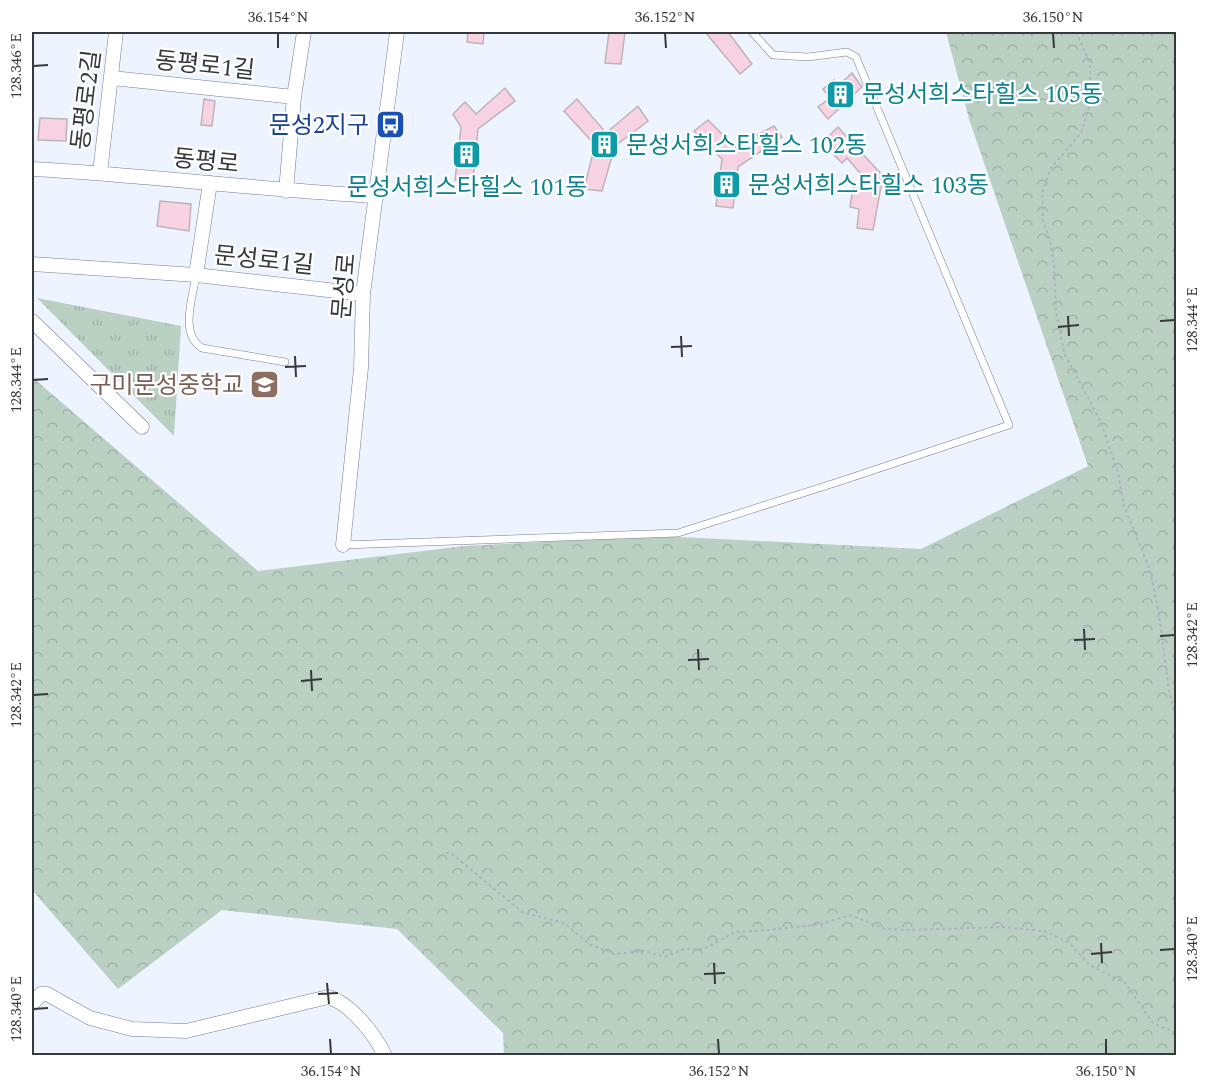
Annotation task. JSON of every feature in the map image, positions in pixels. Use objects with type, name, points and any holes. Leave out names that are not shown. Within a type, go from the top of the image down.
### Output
[{"type":"street","name":"동평로2길","points":[[100,173],[116,32]]},
{"type":"street","points":[[286,191],[294,97],[304,32]]},
{"type":"street","name":"문성로","points":[[344,545],[362,368],[363,294],[397,32]]},
{"type":"street","name":"동평로1길","points":[[112,78],[294,97]]},
{"type":"street","name":"동평로","points":[[32,169],[100,173],[286,191],[377,196]]},
{"type":"street","name":"문성로1길","points":[[196,275],[210,183]]},
{"type":"street","name":"문성로1길","points":[[32,264],[196,275],[363,294]]},
{"type":"street","points":[[32,321],[142,427]]},
{"type":"street","points":[[32,1004],[41,994],[47,994],[90,1018],[132,1029],[186,1030],[328,997],[340,1000],[374,1035],[385,1056]]},
{"type":"lane","points":[[344,545],[678,533],[1009,425],[856,57],[847,52],[817,57],[773,55],[752,32]]},
{"type":"lane","points":[[196,275],[189,325],[189,332],[196,344],[201,348],[285,362]]},
{"type":"path","points":[[1076,32],[1090,63],[1090,105],[1081,132],[1051,168],[1042,193],[1043,220],[1054,263],[1056,311],[1064,353],[1101,422],[1118,472],[1124,506],[1150,570],[1160,614],[1169,691],[1176,718]]},
{"type":"path","points":[[446,854],[451,853],[522,912],[564,923],[589,944],[614,954],[644,951],[665,957],[684,949],[704,949],[735,932],[821,924],[850,915],[885,929],[1002,927],[1044,931],[1068,942],[1091,966],[1125,982],[1153,1023],[1176,1032]]},
{"type":"green space","points":[[946,32],[1176,32],[1176,1055],[504,1055],[503,1033],[397,929],[222,910],[118,989],[32,890],[32,377],[258,571],[464,546],[659,536],[921,549],[1088,466],[969,119]]},
{"type":"green space","points":[[37,298],[181,326],[174,436]]},
{"type":"building","points":[[468,32],[484,32],[483,44],[467,42]]},
{"type":"building","points":[[609,32],[625,32],[621,64],[605,63]]},
{"type":"building","points":[[705,32],[728,32],[752,64],[740,74]]},
{"type":"building","name":"문성서희스타힐스 105동","points":[[852,73],[862,87],[828,119],[818,107],[830,98],[823,89],[834,80],[839,85]]},
{"type":"building","name":"문성서희스타힐스 101동","points":[[505,88],[515,101],[478,129],[473,181],[455,180],[461,127],[453,114],[465,102],[476,114]]},
{"type":"building","points":[[204,99],[215,101],[212,126],[201,125]]},
{"type":"building","name":"문성서희스타힐스 102동","points":[[577,99],[606,133],[638,106],[648,121],[615,146],[602,191],[584,189],[595,145],[564,111]]},
{"type":"building","points":[[40,118],[67,119],[66,141],[38,140]]},
{"type":"building","name":"문성서희스타힐스 103동","points":[[708,120],[735,147],[774,126],[782,137],[738,167],[733,208],[716,206],[722,159],[694,131]]},
{"type":"building","points":[[838,127],[883,176],[873,230],[857,228],[859,209],[850,207],[853,188],[874,189],[847,158],[842,163],[831,152],[835,148],[826,139]]},
{"type":"building","points":[[160,201],[191,204],[189,231],[157,226]]},
{"type":"place","name":"문성서희스타힐스 105동","points":[[841,94]]},
{"type":"place","name":"문성2지구","points":[[390,125]]},
{"type":"place","name":"문성서희스타힐스 102동","points":[[605,145]]},
{"type":"place","name":"문성서희스타힐스 101동","points":[[467,154]]},
{"type":"place","name":"문성서희스타힐스 103동","points":[[727,185]]},
{"type":"place","name":"구미문성중학교","points":[[265,385]]}]
